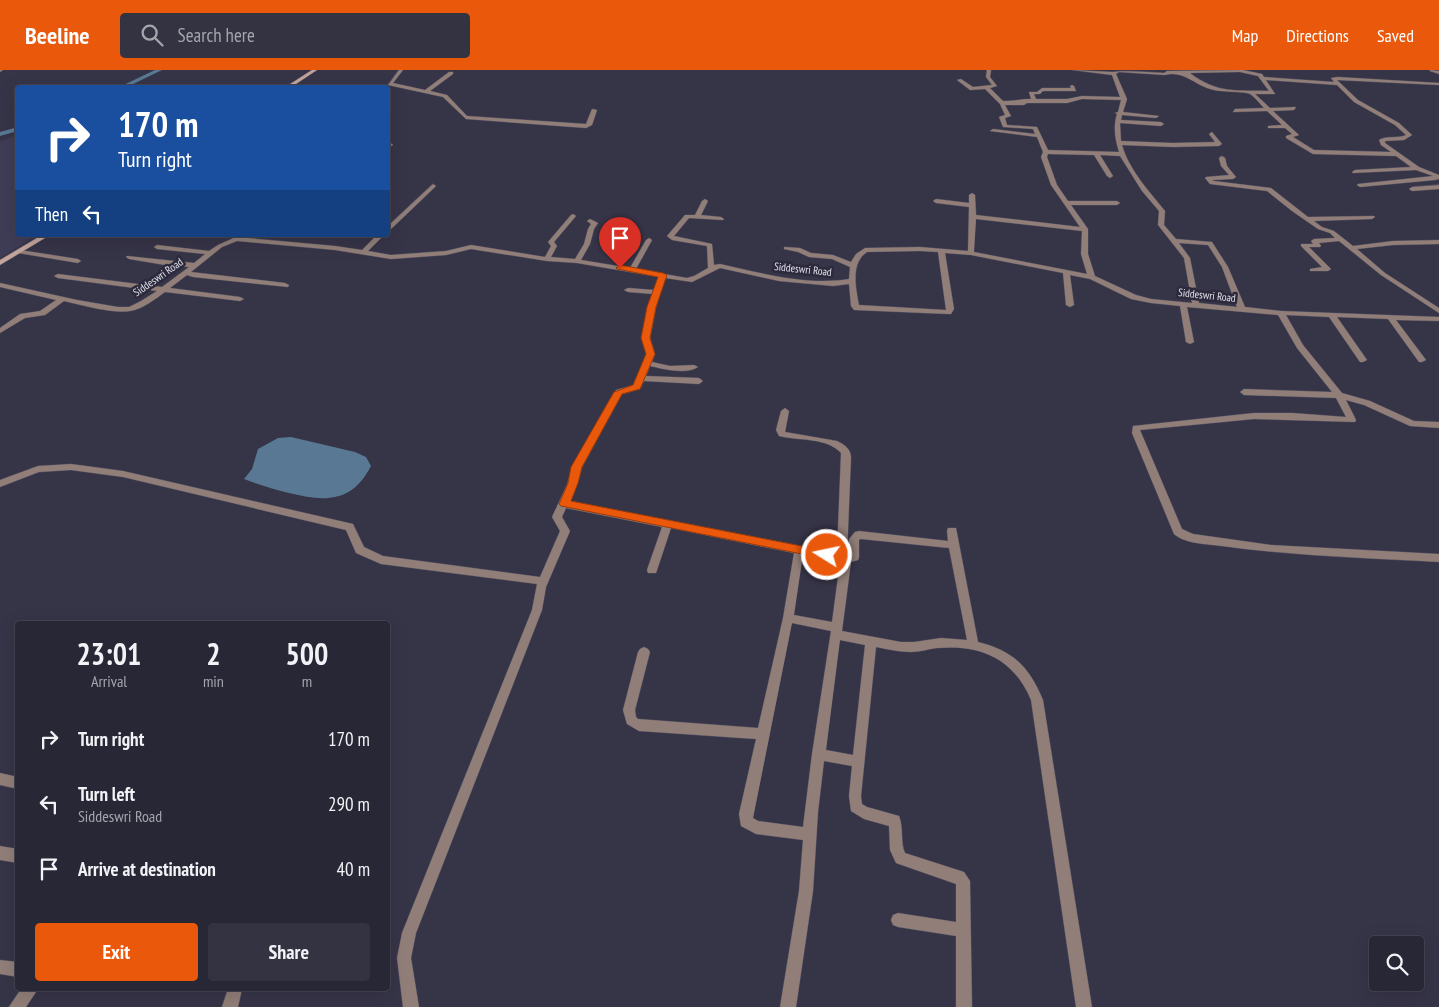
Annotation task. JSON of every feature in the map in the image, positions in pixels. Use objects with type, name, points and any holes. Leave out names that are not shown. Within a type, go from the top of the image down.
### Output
[{"type":"street","points":[[291,85],[315,70]]},
{"type":"street","points":[[401,70],[390,84],[445,96],[468,117],[586,126],[589,125],[594,110]]},
{"type":"street","points":[[959,80],[971,88],[995,85],[988,77],[990,70]]},
{"type":"street","points":[[1074,70],[1165,74],[1167,72],[1237,71],[1257,74],[1273,93],[1222,92],[1203,86],[1185,72]]},
{"type":"street","points":[[1117,72],[1124,100],[1118,113],[1118,143],[1122,154],[1144,190],[1162,211],[1161,225],[1188,258],[1196,306]]},
{"type":"street","points":[[1373,72],[1377,80]]},
{"type":"street","points":[[426,92],[451,73]]},
{"type":"street","points":[[1262,78],[1337,84]]},
{"type":"street","points":[[1439,84],[1333,78],[1356,101],[1406,131],[1408,137],[1382,140],[1384,144],[1417,168],[1439,177]]},
{"type":"street","points":[[1047,83],[1050,90]]},
{"type":"street","points":[[1034,101],[1031,93],[1042,89],[1074,90],[1072,86]]},
{"type":"street","points":[[986,87],[1002,103],[1008,116],[1002,117],[1005,126],[1035,128],[1046,152],[1044,161],[1054,185],[1085,229],[1082,248],[1085,263],[1092,277]]},
{"type":"street","points":[[1250,92],[1296,135],[1288,137],[1311,151],[1396,154]]},
{"type":"street","points":[[1002,103],[1067,101],[1082,97],[1124,100]]},
{"type":"street","points":[[1236,111],[1294,108]]},
{"type":"street","points":[[1118,113],[1156,116]]},
{"type":"street","points":[[1117,123],[1160,126]]},
{"type":"street","points":[[1270,127],[1285,126]]},
{"type":"street","points":[[993,132],[1039,136]]},
{"type":"street","points":[[1118,143],[1219,144],[1212,134]]},
{"type":"street","points":[[1046,152],[1122,154]]},
{"type":"street","points":[[1096,153],[1110,176]]},
{"type":"street","points":[[1222,158],[1224,166],[1233,177],[1208,178],[1212,183],[1266,187],[1320,228],[1332,232],[1383,274],[1439,311]]},
{"type":"street","points":[[1355,172],[1417,168]]},
{"type":"street","points":[[1360,185],[1439,177]]},
{"type":"street","points":[[390,227],[433,186]]},
{"type":"street","points":[[1412,189],[1439,187]]},
{"type":"street","points":[[971,253],[972,195]]},
{"type":"street","points":[[696,217],[705,201]]},
{"type":"street","points":[[936,201],[972,205]]},
{"type":"street","points":[[1066,203],[1117,203]]},
{"type":"street","points":[[547,259],[554,246],[551,242],[573,216]]},
{"type":"street","points":[[711,268],[710,245],[670,237],[686,217],[721,219]]},
{"type":"street","points":[[973,217],[1085,229]]},
{"type":"street","points":[[1308,219],[1372,217]]},
{"type":"street","points":[[577,261],[588,244],[590,231],[595,223],[590,221]]},
{"type":"street","points":[[0,263],[44,237]]},
{"type":"street","name":"Siddeswri Road","points":[[0,285],[123,310],[138,306],[236,237],[399,258],[446,253],[471,247],[547,259],[577,261],[692,280],[701,277],[711,268],[725,266],[758,275],[794,280],[840,284],[852,281]]},
{"type":"street","points":[[363,253],[379,237]]},
{"type":"street","points":[[632,270],[649,240]]},
{"type":"street","points":[[1312,270],[1328,269],[1303,245],[1318,246],[1314,240],[1342,240]]},
{"type":"street","points":[[1173,241],[1203,241],[1211,243],[1225,267],[1242,310]]},
{"type":"street","points":[[1352,248],[1393,243],[1439,242]]},
{"type":"street","points":[[157,247],[211,253]]},
{"type":"street","points":[[786,248],[800,250],[810,255],[833,257],[854,266],[852,281],[855,306],[857,308],[948,312],[950,309],[941,250]]},
{"type":"street","name":"Siddeswri Road","points":[[854,266],[859,254],[865,250],[941,250],[971,253],[1092,277],[1138,298],[1196,306],[1281,313],[1439,319]]},
{"type":"street","points":[[20,252],[78,261]]},
{"type":"street","points":[[130,257],[165,263],[195,265]]},
{"type":"street","points":[[186,272],[196,275],[285,285]]},
{"type":"street","points":[[1066,272],[1070,305]]},
{"type":"street","points":[[411,1007],[404,968],[405,945],[537,610],[543,581],[565,531],[557,517],[573,483],[576,467],[618,392],[636,388],[647,363],[651,352],[646,338],[656,292],[663,275]]},
{"type":"street","points":[[58,276],[240,299]]},
{"type":"street","points":[[628,290],[656,292]]},
{"type":"street","points":[[0,331],[23,316],[42,313],[62,299]]},
{"type":"street","points":[[1183,304],[1190,342]]},
{"type":"street","points":[[1281,313],[1304,351],[1339,395],[1352,420],[1292,416],[1254,416],[1136,428],[1136,433],[1178,531],[1192,538],[1271,549],[1439,558]]},
{"type":"street","points":[[1332,316],[1363,360]]},
{"type":"street","points":[[1391,318],[1422,360]]},
{"type":"street","points":[[647,363],[670,368],[694,367]]},
{"type":"street","points":[[641,378],[699,381]]},
{"type":"street","points":[[1244,392],[1339,395],[1367,403],[1413,424],[1439,425]]},
{"type":"street","points":[[785,411],[780,430],[782,434],[832,443],[842,447],[845,452],[846,463],[844,558],[818,754],[809,834],[806,892],[788,1007]]},
{"type":"street","points":[[0,484],[27,472],[48,467],[71,467],[123,474],[350,527],[360,550],[381,560],[543,581]]},
{"type":"street","points":[[564,504],[844,558],[854,557],[854,539],[859,535],[953,544]]},
{"type":"street","points":[[652,570],[668,523]]},
{"type":"street","points":[[952,531],[973,644]]},
{"type":"street","points":[[798,550],[788,618],[748,802],[746,821],[756,827],[809,834]]},
{"type":"street","points":[[788,618],[871,641],[913,647],[941,643],[973,644],[995,651],[1014,663],[1028,677],[1037,700],[1084,1007]]},
{"type":"street","points":[[871,641],[856,807],[864,813],[894,821],[897,829],[897,851],[901,858],[961,878],[963,884],[964,1007]]},
{"type":"street","points":[[644,652],[629,710],[629,717],[632,723],[638,726],[764,734]]},
{"type":"street","points":[[818,754],[859,762]]},
{"type":"street","points":[[0,780],[15,782]]},
{"type":"street","points":[[0,853],[15,856]]},
{"type":"street","points":[[898,920],[963,930]]},
{"type":"street","points":[[0,967],[15,970]]},
{"type":"street","points":[[18,1007],[29,991]]},
{"type":"street","points":[[230,1007],[234,991]]},
{"type":"shaded area","points":[[15,136],[15,237],[34,237],[0,258],[0,141]]},
{"type":"water","points":[[291,437],[355,452],[366,457],[371,466],[355,487],[336,497],[314,498],[302,496],[244,479],[252,469],[258,449],[278,438]]},
{"type":"waterway","points":[[126,85],[159,70]]},
{"type":"waterway","points":[[0,134],[15,130]]},
{"type":"route","points":[[620,268],[663,275],[656,292],[646,338],[651,354],[637,387],[618,392],[576,467],[573,483],[564,504],[827,555]]}]
